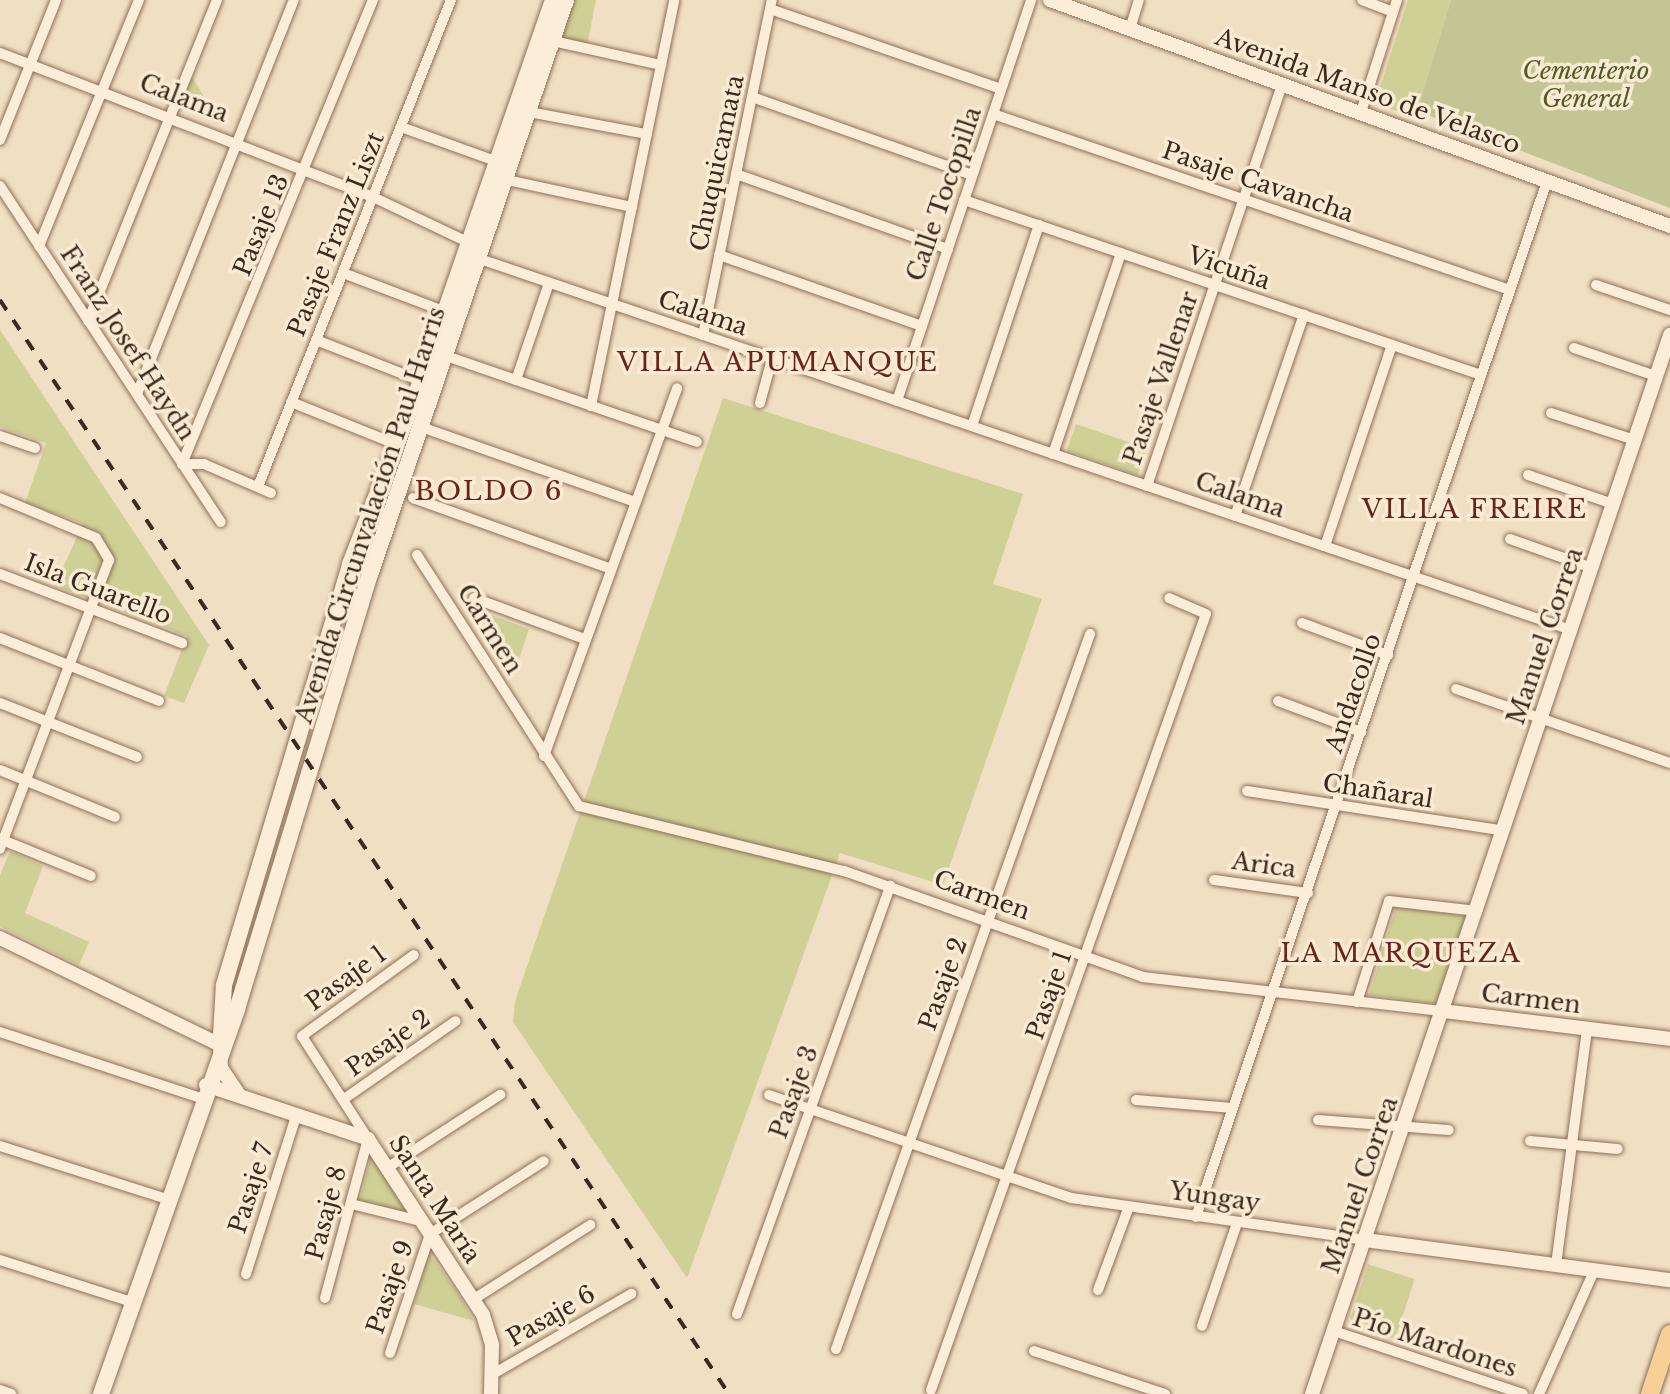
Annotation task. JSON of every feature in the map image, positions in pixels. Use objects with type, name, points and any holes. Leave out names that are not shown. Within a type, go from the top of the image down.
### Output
[{"type":"main road","name":"Avenida Circunvalación Paul Harris","points":[[220,1045],[224,985],[350,564],[421,382],[553,0]]},
{"type":"main road","name":"Avenida Circunvalación Paul Harris","points":[[101,1394],[220,1045],[237,1009],[421,427],[566,0]]},
{"type":"main road","points":[[1650,1394],[1670,1334]]},
{"type":"street","points":[[0,141],[56,0]]},
{"type":"street","points":[[39,246],[139,0]]},
{"type":"street","points":[[88,321],[217,0]]},
{"type":"street","points":[[137,394],[294,0]]},
{"type":"street","name":"Pasaje 13","points":[[182,464],[307,168],[373,0]]},
{"type":"street","name":"Pasaje Franz Liszt","points":[[259,484],[451,0]]},
{"type":"street","points":[[591,406],[674,0]]},
{"type":"street","name":"Calle Tocopilla","points":[[897,401],[1031,0]]},
{"type":"street","name":"Avenida Manso de Velasco","points":[[1049,0],[1670,226]]},
{"type":"street","points":[[1130,29],[1139,0]]},
{"type":"street","points":[[1362,0],[1393,12]]},
{"type":"street","points":[[1361,112],[1397,0]]},
{"type":"street","points":[[771,4],[1001,89]]},
{"type":"street","name":"Chuquicamata","points":[[703,335],[771,4]]},
{"type":"street","points":[[553,41],[661,65]]},
{"type":"street","name":"Calama","points":[[0,53],[307,168],[470,243]]},
{"type":"street","name":"Pasaje Vallenar","points":[[1147,486],[1282,84]]},
{"type":"street","points":[[752,97],[972,176]]},
{"type":"street","points":[[529,112],[647,134]]},
{"type":"street","name":"Pasaje Cavancha","points":[[993,114],[1510,290]]},
{"type":"street","points":[[401,127],[498,162]]},
{"type":"street","points":[[736,174],[947,250]]},
{"type":"street","points":[[507,180],[632,207]]},
{"type":"street","name":"Andacollo","points":[[1196,1217],[1308,893],[1547,181]]},
{"type":"street","name":"Franz Josef Haydn","points":[[0,186],[221,522]]},
{"type":"street","name":"Vicuña","points":[[964,200],[1481,375]]},
{"type":"street","points":[[972,426],[1039,226]]},
{"type":"street","points":[[470,243],[480,259]]},
{"type":"street","points":[[1053,454],[1121,253]]},
{"type":"street","points":[[719,255],[922,326]]},
{"type":"street","name":"Calama","points":[[480,259],[1571,630]]},
{"type":"street","points":[[343,273],[446,312]]},
{"type":"street","points":[[516,380],[549,283]]},
{"type":"street","points":[[1596,285],[1670,310]]},
{"type":"street","points":[[1235,516],[1304,315]]},
{"type":"street","name":"Manuel Correa","points":[[1312,1394],[1670,335]]},
{"type":"street","points":[[316,340],[421,382]]},
{"type":"street","points":[[1325,546],[1392,345]]},
{"type":"street","points":[[1574,348],[1656,376]]},
{"type":"street","points":[[446,356],[697,442]]},
{"type":"street","points":[[760,403],[772,359]]},
{"type":"street","points":[[544,756],[677,388]]},
{"type":"street","points":[[291,402],[398,444]]},
{"type":"street","points":[[1551,412],[1634,440]]},
{"type":"street","points":[[421,427],[635,502]]},
{"type":"street","points":[[0,436],[35,448]]},
{"type":"street","points":[[182,464],[204,464],[259,484],[271,493]]},
{"type":"street","points":[[1528,475],[1613,504]]},
{"type":"street","points":[[413,498],[611,569]]},
{"type":"street","points":[[0,499],[90,534],[106,548],[109,566],[1,843],[91,876]]},
{"type":"street","points":[[1510,539],[1592,568]]},
{"type":"street","name":"Carmen","points":[[417,555],[544,756],[579,806],[890,886],[1143,977],[1670,1039]]},
{"type":"street","name":"Isla Guarello","points":[[0,574],[182,643]]},
{"type":"street","points":[[474,598],[585,639]]},
{"type":"street","name":"Pasaje 1","points":[[931,1390],[1206,614],[1168,598]]},
{"type":"street","points":[[1302,623],[1388,655]]},
{"type":"street","name":"Pasaje 2","points":[[836,1349],[1090,634]]},
{"type":"street","points":[[0,638],[159,701]]},
{"type":"street","points":[[1456,689],[1670,763]]},
{"type":"street","points":[[1278,701],[1362,732]]},
{"type":"street","points":[[0,703],[137,757]]},
{"type":"street","points":[[0,771],[115,817]]},
{"type":"street","name":"Chañaral","points":[[1247,791],[1504,831]]},
{"type":"street","name":"Arica","points":[[1214,880],[1308,893]]},
{"type":"street","name":"Pasaje 3","points":[[737,1314],[890,886]]},
{"type":"street","points":[[1357,1002],[1390,901],[1477,911]]},
{"type":"street","points":[[0,938],[220,1045]]},
{"type":"street","name":"Pasaje 1","points":[[344,1100],[302,1036],[414,955]]},
{"type":"street","name":"Pasaje 2","points":[[344,1100],[456,1021]]},
{"type":"street","points":[[1556,1265],[1587,1029]]},
{"type":"street","points":[[0,1032],[204,1092]]},
{"type":"street","name":"Santa María","points":[[220,1045],[228,1083],[256,1102]]},
{"type":"street","name":"Santa María","points":[[204,1092],[256,1102],[368,1139],[474,1299],[490,1335],[493,1374],[491,1394]]},
{"type":"street","points":[[387,1168],[500,1095]]},
{"type":"street","name":"Yungay","points":[[769,1095],[1007,1177],[1128,1209],[1670,1280]]},
{"type":"street","points":[[344,1100],[368,1139]]},
{"type":"street","points":[[1136,1100],[1233,1108]]},
{"type":"street","name":"Pasaje 7","points":[[246,1274],[296,1116]]},
{"type":"street","points":[[1318,1120],[1449,1130]]},
{"type":"street","name":"Pasaje 8","points":[[325,1298],[368,1139]]},
{"type":"street","points":[[1530,1141],[1618,1149]]},
{"type":"street","points":[[0,1146],[166,1199]]},
{"type":"street","points":[[430,1234],[544,1161]]},
{"type":"street","points":[[351,1204],[421,1221]]},
{"type":"street","points":[[1098,1290],[1128,1209]]},
{"type":"street","points":[[1202,1326],[1237,1223]]},
{"type":"street","points":[[474,1299],[590,1225]]},
{"type":"street","name":"Pasaje 9","points":[[390,1353],[430,1234]]},
{"type":"street","points":[[0,1260],[132,1302]]},
{"type":"street","points":[[1539,1394],[1595,1269]]},
{"type":"street","name":"Pasaje 6","points":[[493,1374],[631,1294]]},
{"type":"street","name":"Pío Mardones","points":[[1334,1331],[1523,1394]]},
{"type":"street","points":[[1034,1351],[1165,1394]]},
{"type":"street","points":[[0,1390],[11,1394]]},
{"type":"green space","points":[[571,0],[596,0],[587,46],[558,40]]},
{"type":"green space","points":[[1408,0],[1451,0],[1417,111],[1409,116],[1375,103]]},
{"type":"green space","name":"Cementerio General","points":[[1451,0],[1670,0],[1670,208],[1417,111]]},
{"type":"green space","points":[[191,75],[221,125],[176,107]]},
{"type":"green space","points":[[0,330],[209,645],[184,703],[164,696],[187,636],[55,586],[83,523],[25,503],[46,443],[0,427]]},
{"type":"green space","points":[[723,398],[1023,494],[993,584],[1042,599],[943,885],[840,853],[687,1278],[513,1022],[515,1001]]},
{"type":"green space","points":[[1076,424],[1147,448],[1138,475],[1067,450]]},
{"type":"green space","points":[[475,609],[529,629],[514,674]]},
{"type":"green space","points":[[10,851],[43,866],[25,913],[89,942],[79,965],[0,926],[0,875]]},
{"type":"green space","points":[[1396,907],[1466,916],[1437,1004],[1369,995]]},
{"type":"green space","points":[[371,1156],[410,1214],[360,1200]]},
{"type":"green space","points":[[429,1253],[460,1296],[474,1321],[414,1304]]},
{"type":"green space","points":[[1368,1264],[1415,1279],[1395,1339],[1349,1324]]},
{"type":"railway","points":[[0,300],[729,1394]]},
{"type":"district","name":"VILLA APUMANQUE","points":[[778,363]]},
{"type":"district","name":"BOLDO 6","points":[[489,492]]},
{"type":"district","name":"VILLA FREIRE","points":[[1475,510]]},
{"type":"district","name":"LA MARQUEZA","points":[[1401,954]]}]
